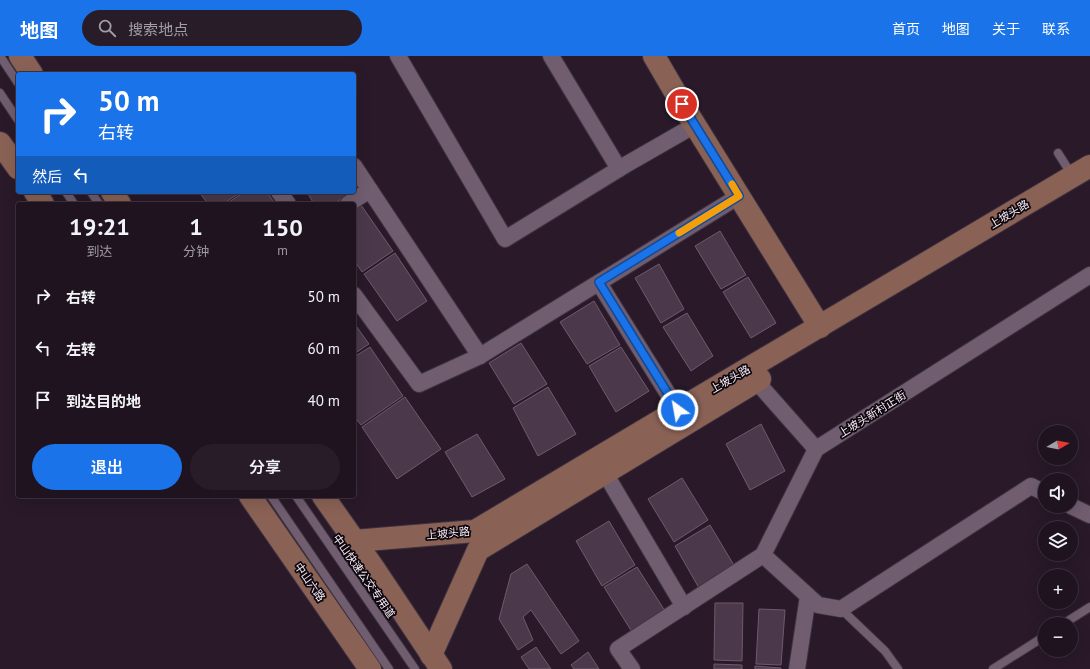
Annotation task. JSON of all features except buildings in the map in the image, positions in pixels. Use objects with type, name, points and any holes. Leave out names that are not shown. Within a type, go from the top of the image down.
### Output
[{"type":"street","points":[[20,56],[31,72]]},
{"type":"street","points":[[398,56],[505,239],[618,169],[695,125]]},
{"type":"street","points":[[551,56],[618,169]]},
{"type":"street","points":[[654,56],[695,125],[820,326]]},
{"type":"street","points":[[0,143],[16,165]]},
{"type":"street","points":[[356,169],[480,356]]},
{"type":"street","name":"上坡头路","points":[[354,541],[475,531],[820,326],[1084,175]]},
{"type":"street","name":"上坡头路","points":[[436,662],[478,550],[756,381],[1084,175]]},
{"type":"street","points":[[351,202],[370,190]]},
{"type":"street","points":[[356,298],[418,384],[480,356],[739,196]]},
{"type":"street","name":"上坡头新村正街","points":[[816,449],[1090,275]]},
{"type":"street","points":[[599,282],[678,410]]},
{"type":"street","points":[[632,669],[618,649],[764,554],[816,449],[756,381]]},
{"type":"street","points":[[605,473],[684,607]]},
{"type":"street","points":[[764,554],[813,600],[841,609],[1031,486],[1038,490]]},
{"type":"street","name":"中山六路","points":[[251,498],[370,669]]},
{"type":"street","points":[[324,498],[436,662]]},
{"type":"street","points":[[1078,509],[1090,515]]},
{"type":"street","points":[[797,669],[813,600]]},
{"type":"lane","points":[[0,56],[16,80]]},
{"type":"lane","points":[[0,93],[16,117]]},
{"type":"lane","points":[[1058,153],[1084,175]]},
{"type":"lane","points":[[272,498],[389,669]]},
{"type":"lane","name":"中山快速公交专用道","points":[[297,498],[415,669]]},
{"type":"lane","points":[[1074,617],[1090,607]]},
{"type":"lane","points":[[841,609],[885,651],[898,669]]},
{"type":"lane","points":[[993,669],[1038,640]]},
{"type":"slow traffic","points":[[679,233],[739,196],[732,184]]},
{"type":"route","points":[[678,410],[599,282],[739,196],[682,104]]}]
